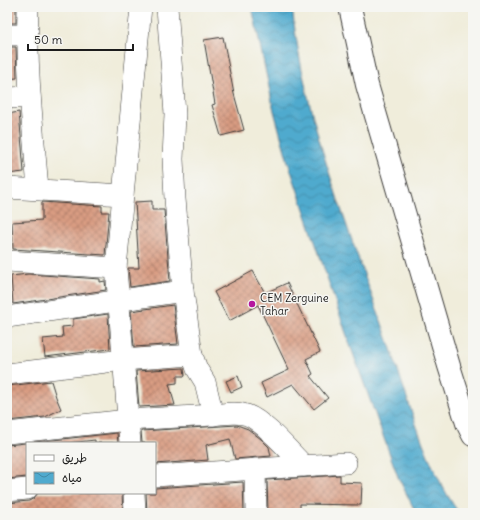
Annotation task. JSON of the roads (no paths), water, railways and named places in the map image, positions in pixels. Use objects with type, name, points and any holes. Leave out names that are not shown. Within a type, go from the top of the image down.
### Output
[{"type":"main road","points":[[350,7],[367,85],[467,423],[473,435]]},
{"type":"street","points":[[28,7],[17,35],[30,97],[38,189]]},
{"type":"street","points":[[130,442],[116,268],[141,7]]},
{"type":"street","points":[[167,7],[175,114],[173,159],[175,200],[183,291],[192,355],[197,369],[205,382],[213,415]]},
{"type":"street","points":[[7,98],[30,97]]},
{"type":"street","points":[[7,188],[122,195]]},
{"type":"street","points":[[7,261],[116,268]]},
{"type":"street","points":[[7,317],[118,299],[183,291]]},
{"type":"street","points":[[7,374],[123,360],[192,355]]},
{"type":"street","points":[[7,434],[128,420],[238,413],[247,415],[259,421],[304,466]]},
{"type":"street","points":[[156,476],[346,463]]},
{"type":"street","points":[[255,470],[256,513]]},
{"type":"street","points":[[7,491],[26,489]]},
{"type":"street","points":[[134,494],[135,513]]},
{"type":"water","points":[[252,7],[292,7],[298,51],[307,94],[331,179],[427,454],[447,495],[459,513],[416,513],[398,477],[350,345],[288,162],[274,111]]},
{"type":"place","name":"CEM Zerguine Tahar","points":[[252,304]]}]
